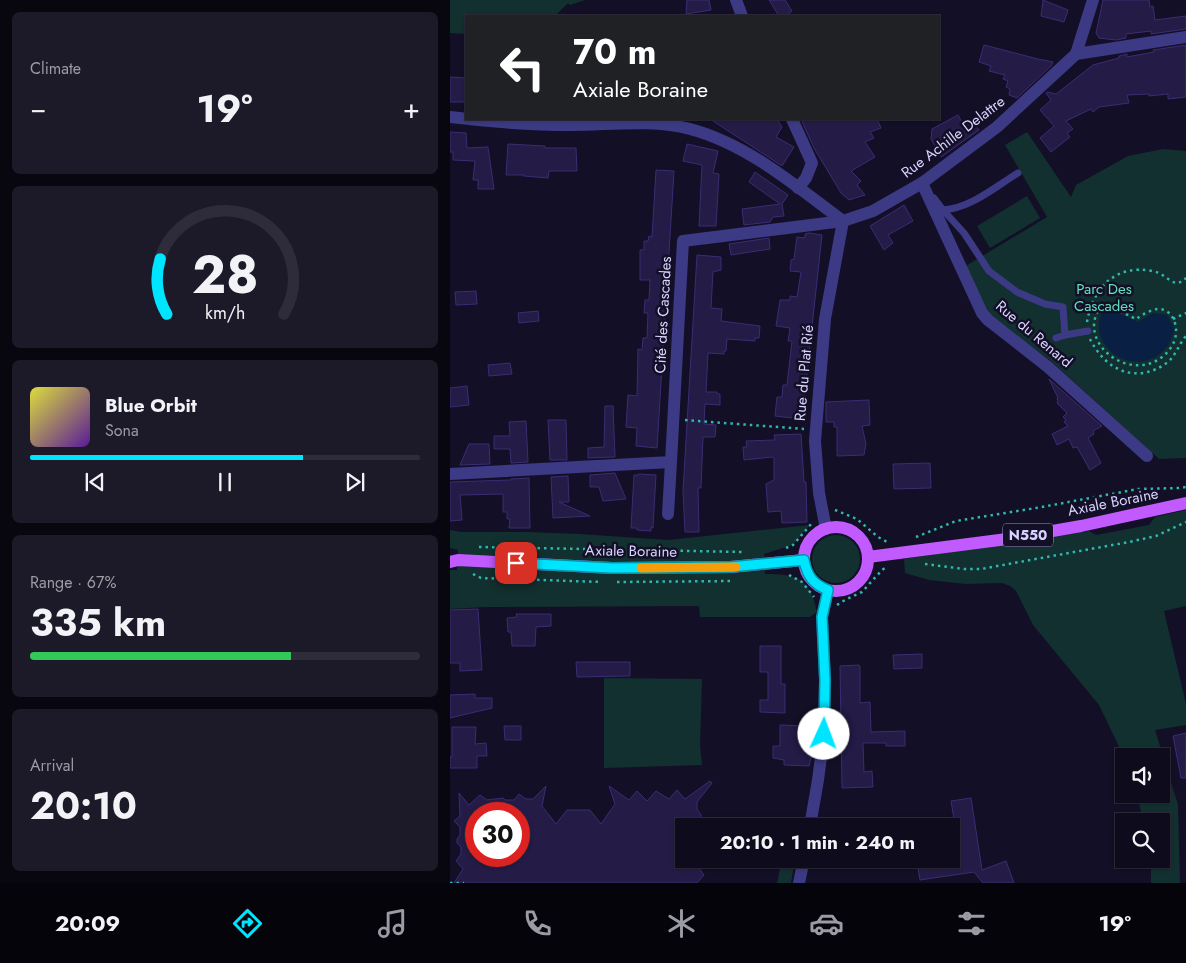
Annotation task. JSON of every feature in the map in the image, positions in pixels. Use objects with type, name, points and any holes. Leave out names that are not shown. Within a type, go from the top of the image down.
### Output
[{"type":"main road","name":"Axiale Boraine","points":[[868,557],[1007,539],[1080,526],[1186,503]]},
{"type":"main road","points":[[836,527],[854,532],[866,547],[868,557],[867,567],[863,576],[856,584],[848,589],[838,591],[818,586],[806,570],[804,560],[807,544],[818,532],[836,527]]},
{"type":"main road","name":"Axiale Boraine","points":[[453,560],[612,568],[730,567],[804,560]]},
{"type":"street","points":[[736,0],[742,15]]},
{"type":"street","points":[[1093,0],[1076,54],[1186,37]]},
{"type":"street","name":"Rue Achille Delattre","points":[[843,221],[873,211],[922,183],[997,127],[1076,54]]},
{"type":"street","points":[[450,117],[465,119]]},
{"type":"street","points":[[476,120],[546,125],[641,124],[688,128],[733,145],[798,188],[843,221]]},
{"type":"street","points":[[792,120],[812,163],[806,178],[798,188]]},
{"type":"street","name":"Rue du Renard","points":[[922,183],[982,314],[1048,367],[1148,456]]},
{"type":"street","name":"Cité des Cascades","points":[[668,514],[683,241],[843,221]]},
{"type":"street","name":"Rue du Plat Rié","points":[[826,529],[818,493],[814,442],[825,319],[843,221]]},
{"type":"street","points":[[450,474],[671,462]]},
{"type":"street","points":[[811,818],[824,734],[825,680],[822,617],[828,590]]},
{"type":"street","points":[[800,883],[802,868]]},
{"type":"lane","points":[[943,210],[955,209],[976,199],[1018,173]]},
{"type":"lane","points":[[922,183],[964,233],[989,271],[1018,292],[1045,304],[1063,307],[1065,336]]},
{"type":"lane","points":[[1056,338],[1088,331]]},
{"type":"path","points":[[1186,278],[1177,283],[1162,274],[1139,270],[1116,275],[1106,281],[1094,299],[1089,310],[1087,322],[1092,344],[1105,361],[1125,372],[1135,374],[1148,371],[1168,361],[1186,336]]},
{"type":"path","points":[[1107,304],[1136,319],[1157,309],[1170,314],[1174,319],[1176,334],[1174,342],[1168,351],[1159,359],[1148,364],[1136,366],[1116,360],[1108,355],[1099,343],[1094,322],[1098,310],[1102,305],[1107,304]]},
{"type":"path","points":[[1174,319],[1186,313]]},
{"type":"path","points":[[673,419],[816,430]]},
{"type":"path","points":[[913,538],[956,521],[1138,489],[1186,487]]},
{"type":"path","points":[[831,508],[857,519],[878,537],[891,543]]},
{"type":"path","points":[[779,551],[793,545],[815,518]]},
{"type":"path","points":[[920,563],[964,569],[981,569],[1156,536],[1186,522]]},
{"type":"path","points":[[478,548],[498,546],[744,552]]},
{"type":"path","points":[[832,611],[844,600],[862,592],[882,570],[887,568]]},
{"type":"path","points":[[450,883],[463,883]]},
{"type":"green space","points":[[450,0],[585,0],[570,5],[568,3],[556,15],[465,15],[465,34],[450,33]]},
{"type":"green space","name":"Parc Des Cascades","points":[[1027,132],[1071,197],[1076,185],[1128,156],[1163,149],[1186,151],[1186,458],[1159,459],[1051,361],[986,313],[964,267],[1047,217],[1005,145]]},
{"type":"green space","points":[[1027,196],[1040,218],[990,248],[977,226]]},
{"type":"green space","points":[[1186,510],[1186,606],[1164,611],[1186,704],[1186,725],[1155,730],[1161,748],[1120,748],[1099,705],[1033,625],[1016,591],[1010,586],[1002,583],[966,584],[929,580],[905,573],[904,559],[1089,531],[1096,535],[1149,525],[1155,517]]},
{"type":"green space","points":[[810,525],[793,545],[764,554],[765,574],[794,577],[806,585],[817,612],[810,617],[700,617],[699,606],[485,607],[450,609],[450,570],[457,570],[458,550],[450,548],[450,530],[461,532],[580,534],[668,540]]},
{"type":"green space","points":[[831,535],[841,535],[850,539],[856,545],[860,559],[856,573],[850,579],[841,583],[831,583],[822,579],[816,573],[812,564],[812,554],[816,545],[822,539]]},
{"type":"green space","points":[[604,678],[702,679],[700,745],[702,765],[604,768]]},
{"type":"green space","points":[[1170,779],[1178,805],[1180,883],[1151,883],[1151,868],[1170,868],[1170,813],[1141,813],[1139,803],[1170,803]]},
{"type":"green space","points":[[780,868],[794,868],[791,883],[777,883]]},
{"type":"water","points":[[1106,307],[1138,322],[1153,313],[1167,315],[1175,329],[1167,347],[1154,358],[1140,362],[1127,360],[1114,354],[1105,345],[1100,333],[1100,320]]},
{"type":"building","points":[[687,0],[709,0],[711,10],[686,14]]},
{"type":"building","points":[[769,0],[785,0],[792,11],[787,15],[778,15]]},
{"type":"building","points":[[1043,0],[1068,10],[1064,22],[1041,16]]},
{"type":"building","points":[[1103,0],[1149,0],[1150,7],[1153,6],[1155,20],[1186,16],[1186,29],[1151,34],[1151,31],[1126,34],[1126,38],[1116,40],[1099,38],[1096,33]]},
{"type":"building","points":[[984,45],[1053,62],[1017,98],[1009,95],[1010,89],[1006,87],[1008,81],[1003,79],[1005,75],[989,71],[991,66],[979,62]]},
{"type":"building","points":[[1186,45],[1186,97],[1168,99],[1168,94],[1149,96],[1149,94],[1127,95],[1129,103],[1099,107],[1093,112],[1091,109],[1066,121],[1073,129],[1067,133],[1070,137],[1051,152],[1040,138],[1054,126],[1040,110],[1051,100],[1047,92],[1056,94],[1093,65],[1119,58],[1119,56],[1127,54],[1127,57],[1154,52],[1153,50]]},
{"type":"building","points":[[450,77],[465,78],[465,102],[450,102]]},
{"type":"building","points":[[958,115],[964,126],[973,121],[979,130],[941,157],[931,139],[932,129]]},
{"type":"building","points":[[712,120],[778,120],[782,127],[776,137],[794,147],[782,166]]},
{"type":"building","points":[[801,120],[877,120],[881,128],[870,132],[874,138],[865,142],[875,157],[851,171],[861,181],[857,185],[865,195],[849,200],[841,193],[814,148]]},
{"type":"building","points":[[450,132],[466,133],[467,148],[488,147],[494,189],[478,189],[478,180],[473,180],[475,161],[453,160],[453,152],[450,152]]},
{"type":"building","points":[[508,144],[545,146],[545,148],[576,148],[577,171],[549,171],[548,178],[506,175]]},
{"type":"building","points":[[687,144],[718,151],[713,173],[719,174],[716,226],[699,226],[702,165],[683,161]]},
{"type":"building","points":[[656,170],[674,171],[657,448],[636,446],[637,428],[626,427],[628,395],[637,396],[638,349],[642,350],[643,338],[647,338],[648,313],[644,313],[645,300],[649,300],[650,280],[640,280],[640,250],[644,250],[644,241],[648,241],[649,236],[652,237]]},
{"type":"building","points":[[755,172],[788,195],[782,204],[784,216],[773,217],[770,222],[744,225],[742,209],[780,204],[749,182]]},
{"type":"building","points":[[904,205],[913,221],[888,235],[893,243],[884,250],[870,226]]},
{"type":"building","points":[[805,234],[822,235],[802,419],[775,416],[777,397],[782,397],[783,385],[787,385],[792,341],[788,341],[790,328],[776,326],[780,300],[790,300],[790,296],[797,297],[801,272],[790,271],[791,260],[794,259],[797,237],[805,238]]},
{"type":"building","points":[[769,238],[770,249],[731,255],[729,244]]},
{"type":"building","points":[[697,255],[721,257],[721,270],[713,272],[711,308],[722,309],[721,321],[760,326],[759,338],[755,338],[755,341],[727,339],[724,354],[708,353],[706,392],[717,392],[717,394],[720,394],[720,405],[705,404],[704,424],[716,425],[715,437],[703,437],[701,488],[698,488],[699,532],[685,532],[683,491]]},
{"type":"building","points":[[476,291],[477,304],[456,305],[455,292]]},
{"type":"building","points":[[538,311],[539,321],[519,323],[518,313]]},
{"type":"building","points":[[510,363],[512,374],[489,376],[488,365]]},
{"type":"building","points":[[1049,379],[1102,426],[1093,431],[1094,434],[1088,438],[1101,463],[1090,470],[1077,447],[1073,448],[1069,439],[1057,445],[1052,434],[1068,426],[1064,422],[1066,420],[1063,417],[1067,413],[1057,403],[1058,398]]},
{"type":"building","points":[[467,386],[469,405],[450,407],[450,388]]},
{"type":"building","points":[[869,400],[870,425],[862,426],[866,444],[864,455],[837,456],[837,427],[834,427],[834,422],[826,422],[826,402]]},
{"type":"building","points":[[605,406],[613,406],[615,457],[588,458],[588,448],[604,447]]},
{"type":"building","points":[[548,420],[566,420],[567,460],[550,460]]},
{"type":"building","points":[[526,421],[528,462],[511,463],[510,449],[494,449],[494,436],[510,436],[509,422]]},
{"type":"building","points":[[801,434],[804,482],[806,482],[807,522],[782,523],[781,511],[768,512],[766,484],[774,480],[774,458],[744,460],[743,447],[747,447],[746,441],[775,440],[774,435]]},
{"type":"building","points":[[469,444],[489,444],[490,464],[460,465]]},
{"type":"building","points":[[930,463],[931,488],[894,489],[893,464]]},
{"type":"building","points":[[615,473],[626,499],[603,501],[599,487],[590,487],[590,475]]},
{"type":"building","points":[[634,475],[656,475],[653,528],[651,527],[651,531],[631,528]]},
{"type":"building","points":[[568,476],[569,502],[559,502],[590,516],[553,518],[551,477]]},
{"type":"building","points":[[529,478],[530,528],[509,528],[510,519],[507,519],[507,512],[503,512],[503,494],[460,495],[462,520],[450,521],[450,482]]},
{"type":"building","points":[[478,609],[482,670],[460,671],[460,663],[450,663],[450,610]]},
{"type":"building","points":[[516,614],[551,614],[551,626],[536,627],[535,646],[512,646],[507,618],[517,617]]},
{"type":"building","points":[[760,646],[781,646],[781,684],[785,684],[785,713],[760,712],[760,700],[768,700],[768,672],[760,672]]},
{"type":"building","points":[[922,654],[922,668],[894,669],[893,655]]},
{"type":"building","points":[[576,662],[630,662],[630,676],[577,677]]},
{"type":"building","points":[[859,665],[860,703],[870,702],[871,732],[905,731],[905,746],[886,746],[886,743],[863,743],[864,772],[872,771],[873,787],[842,788],[840,666]]},
{"type":"building","points":[[475,694],[475,698],[492,698],[492,708],[450,718],[450,695]]},
{"type":"building","points":[[780,725],[808,726],[808,732],[811,732],[811,758],[809,766],[784,765],[784,760],[773,758],[773,746],[780,746]]},
{"type":"building","points":[[504,726],[521,726],[521,740],[505,740]]},
{"type":"building","points":[[452,727],[476,727],[475,744],[486,743],[487,756],[477,756],[477,768],[450,768]]},
{"type":"building","points":[[1186,733],[1186,778],[1181,778],[1173,736]]},
{"type":"building","points":[[710,781],[712,783],[697,802],[697,809],[701,818],[675,818],[675,868],[699,868],[704,875],[697,883],[454,883],[463,869],[456,861],[461,854],[461,847],[457,843],[460,827],[454,821],[460,816],[459,793],[466,802],[465,867],[530,867],[530,802],[472,802],[480,795],[487,800],[503,798],[505,800],[514,800],[519,794],[526,799],[533,799],[546,786],[542,806],[556,824],[567,810],[590,810],[601,824],[615,804],[609,786],[629,800],[637,791],[647,801],[656,791],[669,799],[677,790],[685,799]]},
{"type":"building","points":[[971,798],[982,870],[1006,861],[1014,883],[983,883],[974,872],[920,880],[918,868],[960,868],[960,818],[954,818],[951,801]]},
{"type":"slow traffic","points":[[641,568],[736,567]]},
{"type":"route","points":[[516,563],[612,568],[730,567],[804,560],[806,570],[811,579],[818,586],[828,590],[822,617],[825,680],[824,734]]}]
